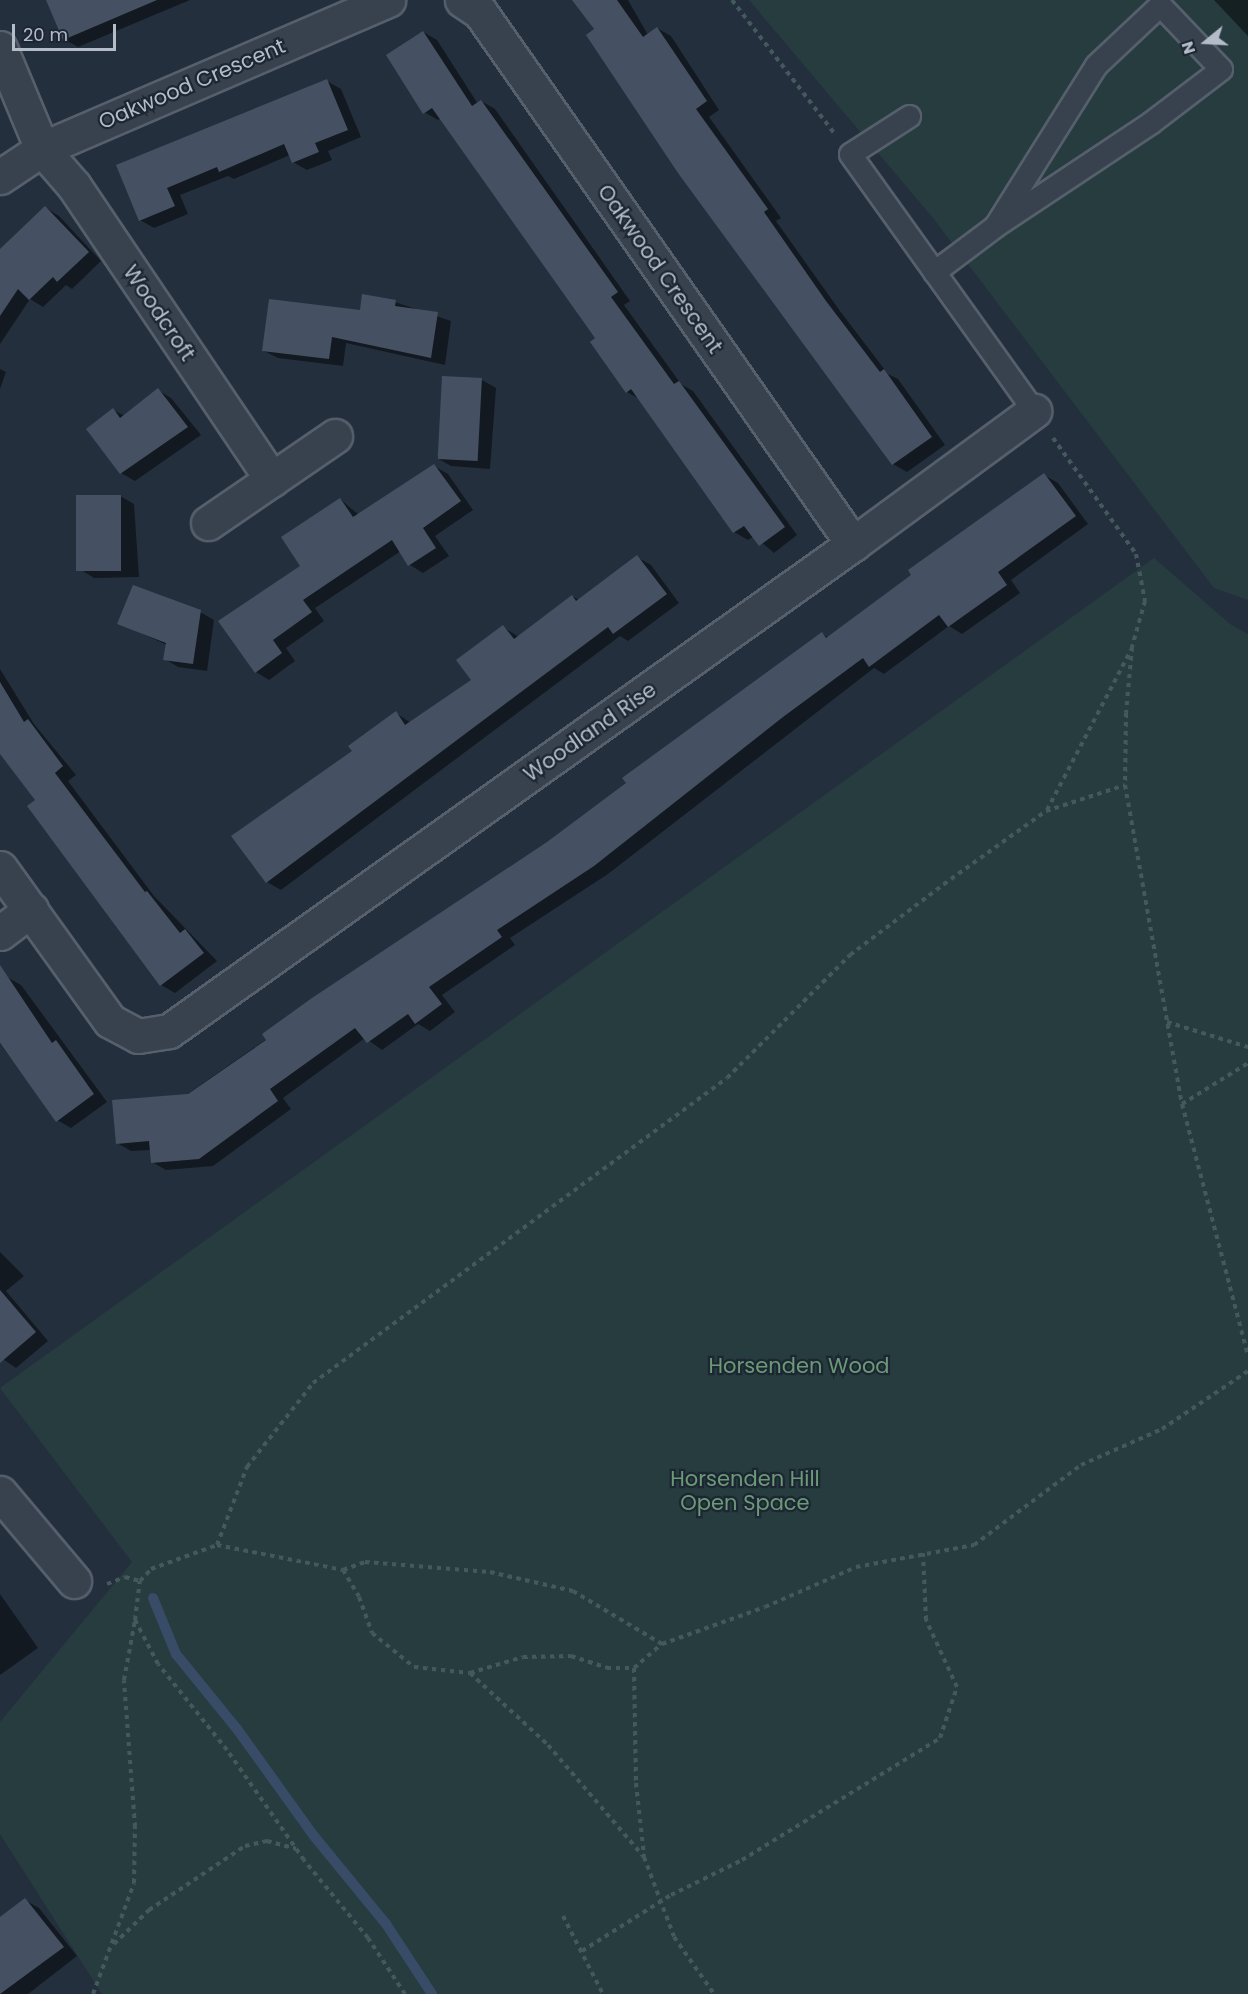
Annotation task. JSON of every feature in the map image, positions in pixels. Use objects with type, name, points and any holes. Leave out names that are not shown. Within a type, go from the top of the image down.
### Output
[{"type":"street","name":"Oakwood Crescent","points":[[0,177],[42,149],[388,0]]},
{"type":"street","name":"Oakwood Crescent","points":[[462,0],[480,12],[853,544]]},
{"type":"street","name":"Woodcroft","points":[[0,48],[42,149],[74,186],[272,480]]},
{"type":"street","name":"Woodland Rise","points":[[31,910],[110,1021],[138,1036],[169,1031],[853,544],[1034,411]]},
{"type":"street","points":[[208,523],[335,436]]},
{"type":"street","points":[[0,868],[31,910],[0,933]]},
{"type":"street","points":[[0,1493],[74,1581]]},
{"type":"lane","points":[[934,272],[995,226],[1150,123],[1221,69],[1160,5],[1096,65],[995,226]]},
{"type":"lane","points":[[909,116],[850,154],[1034,411]]},
{"type":"path","points":[[732,0],[850,154]]},
{"type":"path","points":[[1034,411],[1136,554],[1146,601],[1132,647],[1046,811]]},
{"type":"path","points":[[1132,647],[1126,713],[1125,785],[1182,1104],[1248,1356]]},
{"type":"path","points":[[217,1545],[247,1467],[313,1383],[727,1078],[850,955],[1046,811],[1125,785]]},
{"type":"path","points":[[1167,1022],[1248,1047]]},
{"type":"path","points":[[1182,1104],[1248,1063]]},
{"type":"path","points":[[343,1570],[359,1597],[372,1633],[414,1667],[470,1673],[533,1657],[572,1656],[607,1668],[634,1668],[662,1644],[765,1607],[856,1568],[922,1553],[974,1545],[1081,1465],[1162,1429],[1248,1371]]},
{"type":"path","points":[[93,1994],[114,1945],[134,1883],[135,1827],[124,1680],[140,1581],[150,1569],[217,1545],[343,1570],[365,1562],[490,1572],[573,1591],[662,1644]]},
{"type":"path","points":[[582,1951],[663,1900],[742,1860],[940,1738],[957,1687],[926,1620],[922,1553]]},
{"type":"path","points":[[109,1582],[125,1577],[140,1581]]},
{"type":"path","points":[[135,1620],[158,1664],[227,1750],[296,1849],[368,1938],[405,1994]]},
{"type":"path","points":[[634,1668],[636,1783],[645,1857],[663,1900],[674,1937],[714,1994]]},
{"type":"path","points":[[470,1673],[548,1745],[645,1857]]},
{"type":"path","points":[[114,1945],[148,1910],[245,1846],[267,1841],[296,1849]]},
{"type":"path","points":[[563,1916],[603,1994]]},
{"type":"green space","points":[[749,0],[1248,0],[1248,600],[1214,588],[933,218]]},
{"type":"green space","name":"Horsenden Wood","points":[[1154,558],[1230,624],[1248,634],[1248,1994],[102,1994],[0,1834],[0,1722],[132,1562],[0,1388]]},
{"type":"building","points":[[46,0],[157,0],[63,40]]},
{"type":"building","points":[[572,0],[617,0],[643,37],[657,27],[707,101],[696,109],[768,209],[764,212],[826,301],[880,372],[884,369],[932,437],[892,465],[678,173],[586,35],[594,29]]},
{"type":"building","points":[[423,31],[472,106],[481,100],[618,292],[611,297],[674,384],[679,381],[785,527],[759,546],[744,526],[733,533],[631,389],[626,393],[590,342],[595,338],[432,108],[423,114],[386,55]]},
{"type":"building","points":[[327,79],[348,130],[315,143],[319,152],[292,163],[284,144],[219,172],[217,167],[167,188],[175,206],[139,221],[116,165]]},
{"type":"building","points":[[45,206],[89,252],[57,282],[53,277],[29,300],[18,289],[0,316],[0,249]]},
{"type":"building","points":[[362,294],[396,300],[395,306],[438,312],[431,358],[332,337],[329,359],[262,351],[269,299],[360,310]]},
{"type":"building","points":[[442,376],[482,378],[478,461],[438,459]]},
{"type":"building","points":[[158,388],[188,427],[120,474],[86,429],[113,408],[120,418]]},
{"type":"building","points":[[434,464],[461,501],[423,528],[436,548],[408,566],[392,540],[303,600],[312,612],[273,640],[282,653],[255,673],[218,621],[300,566],[281,537],[340,498],[353,517]]},
{"type":"building","points":[[1044,473],[1076,516],[998,572],[1007,585],[948,627],[939,615],[869,667],[863,658],[783,717],[594,866],[497,930],[502,937],[429,987],[442,1004],[415,1024],[408,1014],[367,1043],[355,1028],[270,1089],[278,1101],[199,1159],[151,1163],[149,1141],[116,1144],[112,1100],[188,1094],[266,1040],[262,1034],[312,998],[547,842],[626,783],[622,778],[822,632],[826,638],[911,575],[908,570]]},
{"type":"building","points":[[76,495],[121,495],[121,571],[76,571]]},
{"type":"building","points":[[637,555],[667,594],[613,634],[608,627],[266,883],[231,836],[352,751],[348,746],[396,711],[405,725],[471,680],[456,660],[503,625],[514,639],[572,595],[576,601]]},
{"type":"building","points":[[133,585],[201,610],[193,664],[163,660],[166,643],[117,624]]},
{"type":"building","points":[[0,682],[24,722],[28,719],[63,766],[55,773],[145,892],[147,891],[180,933],[185,929],[204,953],[160,986],[27,806],[35,800],[0,754]]},
{"type":"building","points":[[0,965],[52,1043],[56,1040],[94,1094],[56,1122],[0,1043]]},
{"type":"building","points":[[0,1290],[36,1332],[0,1363]]},
{"type":"building","points":[[25,1898],[64,1947],[0,1994],[0,1917]]},
{"type":"waterway","points":[[153,1598],[176,1654],[237,1729],[314,1836],[386,1924],[432,1994]]},
{"type":"park label","name":"Horsenden Hill Open Space","points":[[745,1491]]}]
